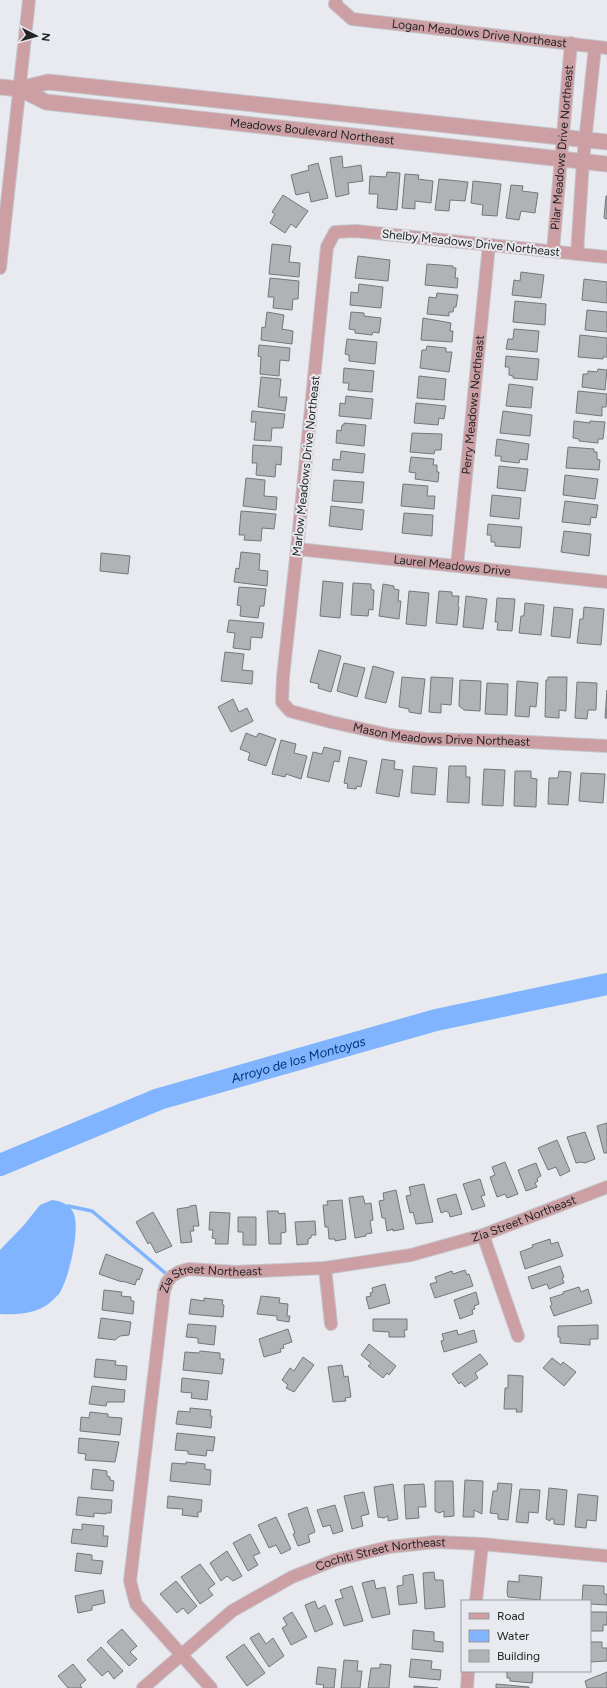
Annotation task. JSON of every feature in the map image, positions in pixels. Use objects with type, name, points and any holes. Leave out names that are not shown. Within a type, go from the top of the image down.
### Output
[{"type":"street","points":[[0,268],[29,0]]},
{"type":"street","name":"Logan Meadows Drive Northeast","points":[[336,0],[335,4],[352,18],[571,43],[601,48]]},
{"type":"street","name":"Pilar Meadows Drive Northeast","points":[[553,251],[571,43]]},
{"type":"street","name":"Pilar Meadows Drive Northeast","points":[[577,254],[583,161],[601,48]]},
{"type":"street","name":"Meadows Boulevard Northeast","points":[[0,87],[20,89],[48,82],[564,136],[607,142]]},
{"type":"street","name":"Meadows Boulevard Northeast","points":[[20,89],[46,102],[607,164]]},
{"type":"street","name":"Shelby Meadows Drive Northeast","points":[[335,232],[356,231],[607,258]]},
{"type":"street","name":"Marlow Meadows Drive Northeast","points":[[282,702],[283,677],[328,247],[335,232]]},
{"type":"street","name":"Perry Meadows Northeast","points":[[457,566],[489,245]]},
{"type":"street","name":"Laurel Meadows Drive","points":[[297,549],[607,582]]},
{"type":"street","name":"Mason Meadows Drive Northeast","points":[[282,702],[290,711],[390,735],[425,739],[509,740],[607,746]]},
{"type":"street","name":"Zia Street Northeast","points":[[181,1654],[136,1604],[130,1581],[164,1291],[167,1282],[172,1276],[189,1269],[236,1272],[325,1268],[412,1255],[483,1235],[607,1187]]},
{"type":"street","points":[[483,1235],[518,1336]]},
{"type":"street","points":[[325,1268],[331,1324]]},
{"type":"street","name":"Cochiti Street Northeast","points":[[143,1688],[232,1611],[292,1577],[335,1560],[389,1547],[436,1542],[482,1544],[607,1556]]},
{"type":"street","points":[[476,1600],[482,1544]]},
{"type":"street","points":[[181,1654],[212,1688]]},
{"type":"street","points":[[467,1688],[468,1672]]},
{"type":"water","points":[[52,1200],[68,1205],[74,1214],[75,1221],[75,1242],[70,1266],[63,1287],[59,1294],[49,1304],[42,1308],[24,1313],[0,1314],[0,1250],[24,1225],[40,1205]]},
{"type":"building","points":[[342,156],[343,168],[361,165],[363,181],[348,183],[349,194],[336,197],[330,158]]},
{"type":"building","points":[[318,163],[328,198],[311,202],[309,192],[296,195],[291,175],[309,170],[308,166]]},
{"type":"building","points":[[387,172],[400,173],[397,210],[377,208],[378,194],[369,194],[370,176],[386,177]]},
{"type":"building","points":[[405,174],[419,175],[418,179],[433,181],[431,203],[415,201],[415,209],[402,208]]},
{"type":"building","points":[[439,179],[468,182],[465,201],[450,200],[449,211],[435,210]]},
{"type":"building","points":[[473,181],[501,184],[497,216],[482,215],[483,205],[471,203]]},
{"type":"building","points":[[511,185],[523,186],[522,191],[538,193],[535,213],[521,211],[519,220],[506,218]]},
{"type":"building","points":[[283,195],[308,211],[296,228],[291,224],[285,233],[270,223],[275,214],[272,212]]},
{"type":"building","points":[[607,196],[607,219],[604,218]]},
{"type":"building","points":[[272,244],[291,246],[289,262],[300,263],[299,277],[269,274]]},
{"type":"building","points":[[358,256],[390,260],[388,281],[355,278]]},
{"type":"building","points":[[427,264],[453,266],[453,268],[456,268],[455,278],[458,278],[457,288],[425,285]]},
{"type":"building","points":[[521,272],[544,275],[541,298],[512,295],[514,280],[520,281]]},
{"type":"building","points":[[270,278],[299,281],[298,299],[293,299],[292,310],[273,308],[274,297],[268,297]]},
{"type":"building","points":[[584,279],[607,282],[607,303],[582,300]]},
{"type":"building","points":[[359,284],[383,287],[381,308],[350,305],[351,292],[358,293]]},
{"type":"building","points":[[437,293],[458,295],[456,307],[454,307],[453,312],[449,312],[449,316],[427,314],[429,297],[436,298]]},
{"type":"building","points":[[515,301],[546,304],[545,325],[513,322]]},
{"type":"building","points":[[587,310],[607,312],[607,332],[585,330]]},
{"type":"building","points":[[267,312],[284,315],[282,329],[293,331],[292,344],[261,340],[262,327],[265,328]]},
{"type":"building","points":[[351,312],[364,313],[364,316],[381,318],[379,333],[373,332],[372,335],[355,333],[355,330],[349,329]]},
{"type":"building","points":[[423,318],[451,323],[450,331],[453,331],[452,342],[421,340]]},
{"type":"building","points":[[514,329],[539,331],[537,352],[506,349],[508,339],[513,339]]},
{"type":"building","points":[[580,335],[607,338],[607,357],[603,357],[603,359],[578,357]]},
{"type":"building","points":[[347,339],[377,342],[375,364],[349,361],[349,355],[345,354]]},
{"type":"building","points":[[259,345],[290,348],[289,361],[280,360],[279,376],[260,374],[261,357],[258,356]]},
{"type":"building","points":[[427,346],[446,348],[446,352],[452,352],[449,372],[420,368],[422,350],[426,350]]},
{"type":"building","points":[[506,356],[539,359],[537,380],[513,378],[513,376],[509,375],[509,367],[505,367]]},
{"type":"building","points":[[344,368],[374,371],[372,392],[348,390],[349,383],[343,383]]},
{"type":"building","points":[[598,369],[607,370],[605,390],[582,387],[583,374],[588,374],[588,371],[597,372]]},
{"type":"building","points":[[419,376],[446,379],[444,400],[417,398]]},
{"type":"building","points":[[261,377],[281,379],[279,397],[287,397],[285,411],[258,407]]},
{"type":"building","points":[[509,384],[533,387],[531,408],[506,406]]},
{"type":"building","points":[[578,391],[607,394],[606,407],[602,407],[602,416],[576,413]]},
{"type":"building","points":[[346,396],[373,399],[371,419],[339,416],[340,403],[345,404]]},
{"type":"building","points":[[416,403],[446,406],[444,419],[439,418],[438,425],[414,423]]},
{"type":"building","points":[[252,411],[285,414],[283,428],[272,428],[271,441],[254,440],[256,422],[251,422]]},
{"type":"building","points":[[503,411],[532,415],[530,436],[500,433]]},
{"type":"building","points":[[574,421],[590,423],[590,421],[605,422],[603,439],[598,439],[598,443],[579,441],[579,439],[573,438]]},
{"type":"building","points":[[344,423],[366,425],[364,446],[336,443],[337,430],[341,431]]},
{"type":"building","points":[[412,433],[442,434],[441,450],[435,450],[434,454],[410,452]]},
{"type":"building","points":[[497,439],[529,444],[527,460],[520,459],[519,463],[501,461],[501,456],[495,456]]},
{"type":"building","points":[[253,445],[282,447],[281,465],[276,464],[275,477],[256,475],[257,463],[252,463]]},
{"type":"building","points":[[568,447],[594,449],[594,452],[597,452],[597,459],[600,460],[599,470],[566,468]]},
{"type":"building","points":[[341,451],[365,454],[363,473],[332,470],[333,459],[340,460]]},
{"type":"building","points":[[411,457],[434,459],[433,465],[437,465],[437,472],[439,472],[438,482],[415,479],[416,473],[409,472]]},
{"type":"building","points":[[499,466],[528,469],[525,491],[497,488]]},
{"type":"building","points":[[565,475],[598,479],[595,499],[563,495]]},
{"type":"building","points":[[246,478],[265,480],[264,496],[277,497],[276,510],[243,506]]},
{"type":"building","points":[[334,480],[364,482],[362,503],[332,501]]},
{"type":"building","points":[[403,484],[428,486],[427,496],[435,496],[434,509],[401,506]]},
{"type":"building","points":[[492,495],[521,498],[519,519],[490,516]]},
{"type":"building","points":[[565,501],[598,505],[596,518],[591,517],[590,525],[562,522]]},
{"type":"building","points":[[331,506],[364,510],[362,530],[329,526]]},
{"type":"building","points":[[241,511],[276,514],[274,529],[262,528],[261,541],[244,540],[245,535],[239,535]]},
{"type":"building","points":[[404,513],[433,515],[432,536],[402,533]]},
{"type":"building","points":[[488,524],[522,527],[520,548],[495,546],[495,542],[491,542],[491,535],[487,535]]},
{"type":"building","points":[[564,531],[591,534],[589,556],[561,552]]},
{"type":"building","points":[[241,552],[260,554],[259,570],[268,571],[267,586],[234,582],[236,568],[239,569]]},
{"type":"building","points":[[101,553],[130,556],[128,574],[100,571]]},
{"type":"building","points":[[323,581],[343,583],[340,618],[320,616]]},
{"type":"building","points":[[353,583],[371,584],[371,589],[374,590],[373,610],[369,609],[368,616],[351,615]]},
{"type":"building","points":[[383,584],[394,586],[394,589],[399,590],[398,601],[401,601],[399,619],[379,616]]},
{"type":"building","points":[[239,587],[266,589],[264,606],[260,606],[258,618],[240,616],[241,606],[237,605]]},
{"type":"building","points":[[409,591],[429,593],[426,626],[406,624]]},
{"type":"building","points":[[439,591],[452,592],[452,596],[459,596],[457,625],[436,623]]},
{"type":"building","points":[[466,596],[487,599],[483,629],[463,627]]},
{"type":"building","points":[[497,598],[515,599],[512,631],[497,630],[498,622],[495,622]]},
{"type":"building","points":[[525,603],[544,605],[541,635],[519,633],[521,616],[524,616]]},
{"type":"building","points":[[554,607],[573,609],[570,638],[551,636]]},
{"type":"building","points":[[584,607],[604,609],[601,645],[577,643],[580,619],[583,619]]},
{"type":"building","points":[[229,620],[264,623],[262,638],[251,637],[250,650],[233,648],[235,633],[227,632]]},
{"type":"building","points":[[319,650],[341,656],[331,692],[318,688],[319,684],[310,682]]},
{"type":"building","points":[[225,652],[244,654],[242,670],[253,671],[252,684],[221,681]]},
{"type":"building","points":[[344,663],[365,668],[357,697],[337,691]]},
{"type":"building","points":[[373,666],[394,672],[386,703],[365,698]]},
{"type":"building","points":[[402,677],[425,679],[421,714],[409,712],[409,709],[399,707]]},
{"type":"building","points":[[431,677],[453,678],[451,705],[441,704],[441,713],[429,712]]},
{"type":"building","points":[[548,677],[567,677],[566,711],[559,710],[559,718],[545,717],[546,680],[548,680]]},
{"type":"building","points":[[460,680],[481,681],[480,711],[464,710],[459,706]]},
{"type":"building","points":[[517,681],[538,683],[536,707],[530,706],[529,717],[515,716]]},
{"type":"building","points":[[577,682],[597,683],[596,710],[588,710],[587,719],[575,718]]},
{"type":"building","points":[[487,683],[508,684],[507,715],[485,714]]},
{"type":"building","points":[[607,690],[607,718],[605,718]]},
{"type":"building","points":[[233,699],[239,712],[247,708],[253,721],[231,732],[218,707]]},
{"type":"building","points":[[246,733],[256,737],[259,733],[276,739],[266,766],[248,760],[250,753],[240,749]]},
{"type":"building","points":[[281,740],[296,744],[294,753],[307,756],[301,779],[286,774],[285,777],[272,774]]},
{"type":"building","points":[[324,747],[341,751],[339,762],[334,761],[329,782],[307,777],[313,752],[322,754]]},
{"type":"building","points":[[349,757],[367,761],[361,787],[357,786],[356,789],[347,788],[348,784],[344,783]]},
{"type":"building","points":[[382,759],[395,761],[394,769],[403,770],[399,797],[376,793]]},
{"type":"building","points":[[413,766],[437,768],[435,795],[411,793]]},
{"type":"building","points":[[449,766],[466,766],[466,777],[470,777],[469,803],[447,802]]},
{"type":"building","points":[[484,769],[505,770],[503,806],[482,805]]},
{"type":"building","points":[[515,771],[531,771],[531,778],[537,779],[536,807],[514,806]]},
{"type":"building","points":[[559,771],[571,772],[568,805],[548,804],[549,778],[558,778]]},
{"type":"building","points":[[581,773],[605,774],[603,803],[579,801]]},
{"type":"building","points":[[607,1123],[607,1153],[604,1153],[597,1126]]},
{"type":"building","points":[[585,1132],[595,1159],[585,1163],[576,1163],[567,1137]]},
{"type":"building","points":[[557,1140],[570,1171],[560,1176],[556,1167],[548,1170],[538,1148]]},
{"type":"building","points":[[505,1162],[518,1194],[507,1198],[505,1194],[497,1197],[490,1177],[495,1175],[492,1167]]},
{"type":"building","points":[[536,1163],[541,1176],[537,1178],[538,1181],[535,1183],[537,1187],[526,1191],[518,1170]]},
{"type":"building","points":[[480,1179],[485,1195],[481,1196],[485,1206],[472,1210],[463,1184]]},
{"type":"building","points":[[424,1184],[433,1222],[416,1224],[413,1212],[410,1213],[406,1196],[411,1195],[409,1187]]},
{"type":"building","points":[[396,1190],[404,1229],[393,1231],[393,1229],[387,1231],[385,1218],[382,1218],[379,1201],[384,1200],[383,1193]]},
{"type":"building","points":[[456,1194],[462,1214],[450,1217],[449,1213],[446,1211],[441,1213],[437,1199]]},
{"type":"building","points":[[363,1196],[365,1204],[371,1203],[373,1220],[370,1221],[372,1233],[355,1238],[349,1198]]},
{"type":"building","points":[[342,1200],[346,1239],[335,1241],[335,1239],[329,1239],[328,1227],[325,1227],[323,1205],[328,1205],[327,1201]]},
{"type":"building","points":[[196,1205],[199,1226],[193,1226],[194,1231],[190,1231],[192,1242],[181,1243],[177,1209]]},
{"type":"building","points":[[267,1211],[278,1211],[279,1214],[285,1213],[286,1232],[281,1233],[281,1244],[269,1244]]},
{"type":"building","points":[[153,1212],[172,1246],[156,1253],[150,1242],[148,1244],[136,1222]]},
{"type":"building","points":[[210,1212],[230,1213],[228,1244],[215,1244],[216,1239],[212,1238],[213,1230],[209,1230]]},
{"type":"building","points":[[238,1217],[256,1217],[256,1245],[243,1245],[243,1232],[238,1232]]},
{"type":"building","points":[[315,1221],[316,1235],[311,1235],[311,1238],[308,1239],[308,1244],[297,1245],[295,1222]]},
{"type":"building","points":[[550,1239],[551,1244],[558,1242],[563,1256],[525,1269],[520,1252],[533,1247],[532,1245]]},
{"type":"building","points":[[106,1254],[143,1269],[139,1280],[137,1279],[135,1285],[99,1274]]},
{"type":"building","points":[[560,1266],[564,1277],[562,1278],[564,1283],[549,1289],[547,1284],[532,1289],[528,1277]]},
{"type":"building","points":[[465,1270],[467,1275],[469,1274],[473,1286],[435,1298],[430,1284],[437,1282],[435,1277],[452,1271],[453,1274]]},
{"type":"building","points":[[385,1284],[390,1303],[369,1309],[366,1297],[371,1296],[370,1293],[373,1292],[372,1288]]},
{"type":"building","points":[[579,1287],[581,1292],[588,1289],[592,1303],[554,1316],[550,1306],[552,1305],[550,1298]]},
{"type":"building","points":[[104,1290],[122,1292],[121,1296],[131,1297],[131,1301],[134,1301],[133,1314],[102,1310]]},
{"type":"building","points":[[476,1292],[479,1304],[474,1306],[475,1309],[472,1310],[473,1314],[460,1319],[454,1300]]},
{"type":"building","points":[[261,1296],[280,1298],[279,1303],[288,1304],[287,1316],[290,1316],[289,1322],[277,1320],[277,1316],[257,1314]]},
{"type":"building","points":[[204,1298],[223,1300],[223,1317],[189,1314],[191,1299],[204,1301]]},
{"type":"building","points":[[101,1318],[131,1322],[129,1335],[120,1336],[115,1340],[98,1338]]},
{"type":"building","points":[[373,1319],[407,1319],[407,1330],[404,1330],[405,1337],[389,1337],[389,1332],[373,1331]]},
{"type":"building","points":[[188,1324],[216,1326],[214,1345],[198,1343],[198,1338],[186,1337]]},
{"type":"building","points":[[598,1325],[598,1339],[590,1339],[590,1345],[560,1343],[560,1337],[558,1337],[558,1326]]},
{"type":"building","points":[[288,1329],[292,1342],[283,1345],[284,1348],[280,1349],[281,1352],[264,1357],[259,1339]]},
{"type":"building","points":[[457,1330],[458,1335],[474,1330],[477,1342],[444,1352],[441,1341],[444,1340],[442,1334]]},
{"type":"building","points":[[369,1344],[396,1366],[389,1375],[387,1373],[383,1378],[368,1366],[371,1363],[361,1355]]},
{"type":"building","points":[[200,1351],[220,1353],[220,1359],[224,1359],[222,1374],[183,1370],[185,1352],[199,1353]]},
{"type":"building","points":[[480,1354],[488,1364],[475,1373],[478,1378],[465,1387],[461,1382],[459,1384],[452,1374]]},
{"type":"building","points":[[303,1357],[314,1365],[294,1392],[286,1388],[288,1385],[282,1380],[290,1368],[294,1371]]},
{"type":"building","points":[[552,1358],[561,1365],[563,1362],[576,1372],[564,1386],[543,1368]]},
{"type":"building","points":[[96,1359],[116,1361],[115,1365],[127,1366],[126,1380],[94,1377]]},
{"type":"building","points":[[342,1365],[344,1377],[348,1376],[351,1397],[345,1398],[346,1401],[333,1402],[328,1367]]},
{"type":"building","points":[[508,1375],[523,1376],[522,1412],[516,1412],[517,1409],[504,1409],[505,1388],[508,1388]]},
{"type":"building","points":[[182,1378],[209,1381],[207,1400],[191,1398],[192,1393],[181,1392]]},
{"type":"building","points":[[92,1386],[125,1390],[124,1402],[107,1402],[106,1406],[89,1404]]},
{"type":"building","points":[[190,1408],[211,1410],[211,1428],[176,1424],[178,1411],[190,1412]]},
{"type":"building","points":[[90,1412],[108,1414],[108,1417],[122,1418],[120,1435],[80,1431],[81,1417],[89,1418]]},
{"type":"building","points":[[177,1433],[215,1437],[213,1451],[207,1450],[206,1456],[188,1454],[188,1451],[175,1450]]},
{"type":"building","points":[[79,1438],[119,1442],[115,1462],[85,1460],[86,1454],[78,1453]]},
{"type":"building","points":[[186,1462],[205,1464],[205,1469],[211,1470],[210,1485],[170,1481],[172,1463],[186,1464]]},
{"type":"building","points":[[93,1469],[107,1471],[107,1476],[110,1477],[110,1480],[114,1481],[113,1491],[91,1489]]},
{"type":"building","points":[[465,1480],[483,1481],[482,1514],[474,1510],[474,1517],[463,1517]]},
{"type":"building","points":[[435,1481],[453,1481],[454,1516],[444,1517],[444,1511],[439,1513],[435,1511]]},
{"type":"building","points":[[498,1483],[512,1484],[508,1520],[498,1519],[498,1514],[490,1513],[493,1491],[497,1491]]},
{"type":"building","points":[[393,1484],[398,1519],[388,1521],[388,1516],[384,1518],[378,1517],[374,1487]]},
{"type":"building","points":[[424,1484],[426,1507],[418,1507],[419,1518],[406,1519],[404,1485]]},
{"type":"building","points":[[549,1488],[567,1490],[564,1525],[554,1524],[554,1519],[550,1519],[550,1521],[546,1519]]},
{"type":"building","points":[[520,1489],[540,1490],[538,1513],[529,1512],[528,1523],[516,1522]]},
{"type":"building","points":[[364,1492],[369,1514],[361,1516],[363,1526],[352,1529],[344,1496]]},
{"type":"building","points":[[578,1494],[598,1496],[596,1521],[587,1520],[586,1528],[575,1527]]},
{"type":"building","points":[[168,1496],[202,1500],[201,1512],[198,1512],[198,1517],[182,1515],[183,1509],[167,1508]]},
{"type":"building","points":[[78,1497],[112,1500],[111,1513],[94,1513],[94,1517],[76,1515]]},
{"type":"building","points":[[335,1505],[343,1531],[333,1534],[330,1525],[323,1527],[317,1510]]},
{"type":"building","points":[[307,1507],[315,1532],[308,1535],[310,1542],[298,1546],[288,1514]]},
{"type":"building","points":[[276,1517],[291,1549],[281,1554],[276,1545],[269,1548],[258,1525]]},
{"type":"building","points":[[82,1524],[104,1526],[103,1536],[108,1536],[107,1547],[71,1543],[73,1529],[82,1530]]},
{"type":"building","points":[[250,1534],[260,1553],[253,1556],[258,1565],[248,1571],[233,1543]]},
{"type":"building","points":[[227,1551],[242,1576],[233,1581],[227,1576],[221,1581],[210,1563]]},
{"type":"building","points":[[77,1553],[92,1555],[92,1560],[103,1561],[101,1574],[75,1571]]},
{"type":"building","points":[[200,1564],[215,1584],[208,1589],[213,1595],[200,1604],[181,1577]]},
{"type":"building","points":[[434,1572],[435,1580],[443,1580],[445,1607],[425,1609],[423,1573]]},
{"type":"building","points":[[413,1574],[417,1603],[399,1605],[397,1586],[403,1585],[403,1576]]},
{"type":"building","points":[[519,1575],[542,1577],[540,1600],[508,1597],[508,1581],[519,1582]]},
{"type":"building","points":[[374,1580],[376,1589],[385,1587],[390,1614],[372,1618],[362,1583]]},
{"type":"building","points":[[176,1581],[197,1606],[188,1614],[183,1608],[177,1613],[160,1594]]},
{"type":"building","points":[[583,1585],[604,1586],[604,1594],[607,1594],[607,1605],[591,1604],[591,1600],[582,1600]]},
{"type":"building","points":[[352,1586],[363,1621],[344,1626],[335,1600],[343,1598],[340,1590]]},
{"type":"building","points":[[103,1590],[105,1603],[92,1606],[92,1610],[78,1613],[75,1596]]},
{"type":"building","points":[[315,1601],[318,1609],[325,1605],[333,1624],[315,1632],[305,1605]]},
{"type":"building","points":[[292,1612],[307,1637],[291,1645],[282,1628],[287,1625],[283,1618]]},
{"type":"building","points":[[591,1612],[607,1612],[607,1625],[603,1625],[603,1631],[591,1631]]},
{"type":"building","points":[[122,1629],[137,1646],[130,1652],[137,1659],[129,1666],[107,1642]]},
{"type":"building","points":[[413,1630],[434,1632],[434,1641],[443,1642],[443,1652],[412,1649]]},
{"type":"building","points":[[259,1633],[266,1644],[273,1638],[284,1656],[269,1667],[250,1638]]},
{"type":"building","points":[[591,1642],[602,1642],[602,1648],[607,1648],[607,1661],[591,1662]]},
{"type":"building","points":[[244,1644],[265,1673],[247,1686],[226,1657]]},
{"type":"building","points":[[101,1647],[123,1671],[114,1679],[108,1671],[102,1676],[87,1660]]},
{"type":"building","points":[[411,1659],[432,1661],[431,1669],[441,1670],[440,1680],[409,1677]]},
{"type":"building","points":[[344,1660],[358,1661],[357,1671],[362,1671],[360,1688],[341,1688]]},
{"type":"building","points":[[73,1664],[86,1680],[80,1685],[82,1688],[68,1688],[58,1676]]},
{"type":"building","points":[[380,1664],[391,1665],[389,1688],[368,1688],[371,1668],[380,1668]]},
{"type":"building","points":[[318,1667],[336,1669],[334,1688],[323,1688],[324,1685],[316,1684]]},
{"type":"building","points":[[507,1672],[533,1672],[532,1683],[510,1681],[510,1678],[507,1678]]},
{"type":"building","points":[[607,1672],[607,1688],[587,1688],[585,1681]]},
{"type":"building","points":[[496,1684],[529,1687],[529,1688],[496,1688]]},
{"type":"building","points":[[414,1686],[438,1688],[414,1688]]},
{"type":"waterway","name":"Arroyo de los Montoyas","points":[[0,1165],[159,1099],[436,1020],[607,984]]},
{"type":"waterway","points":[[68,1206],[92,1211],[170,1277]]}]
